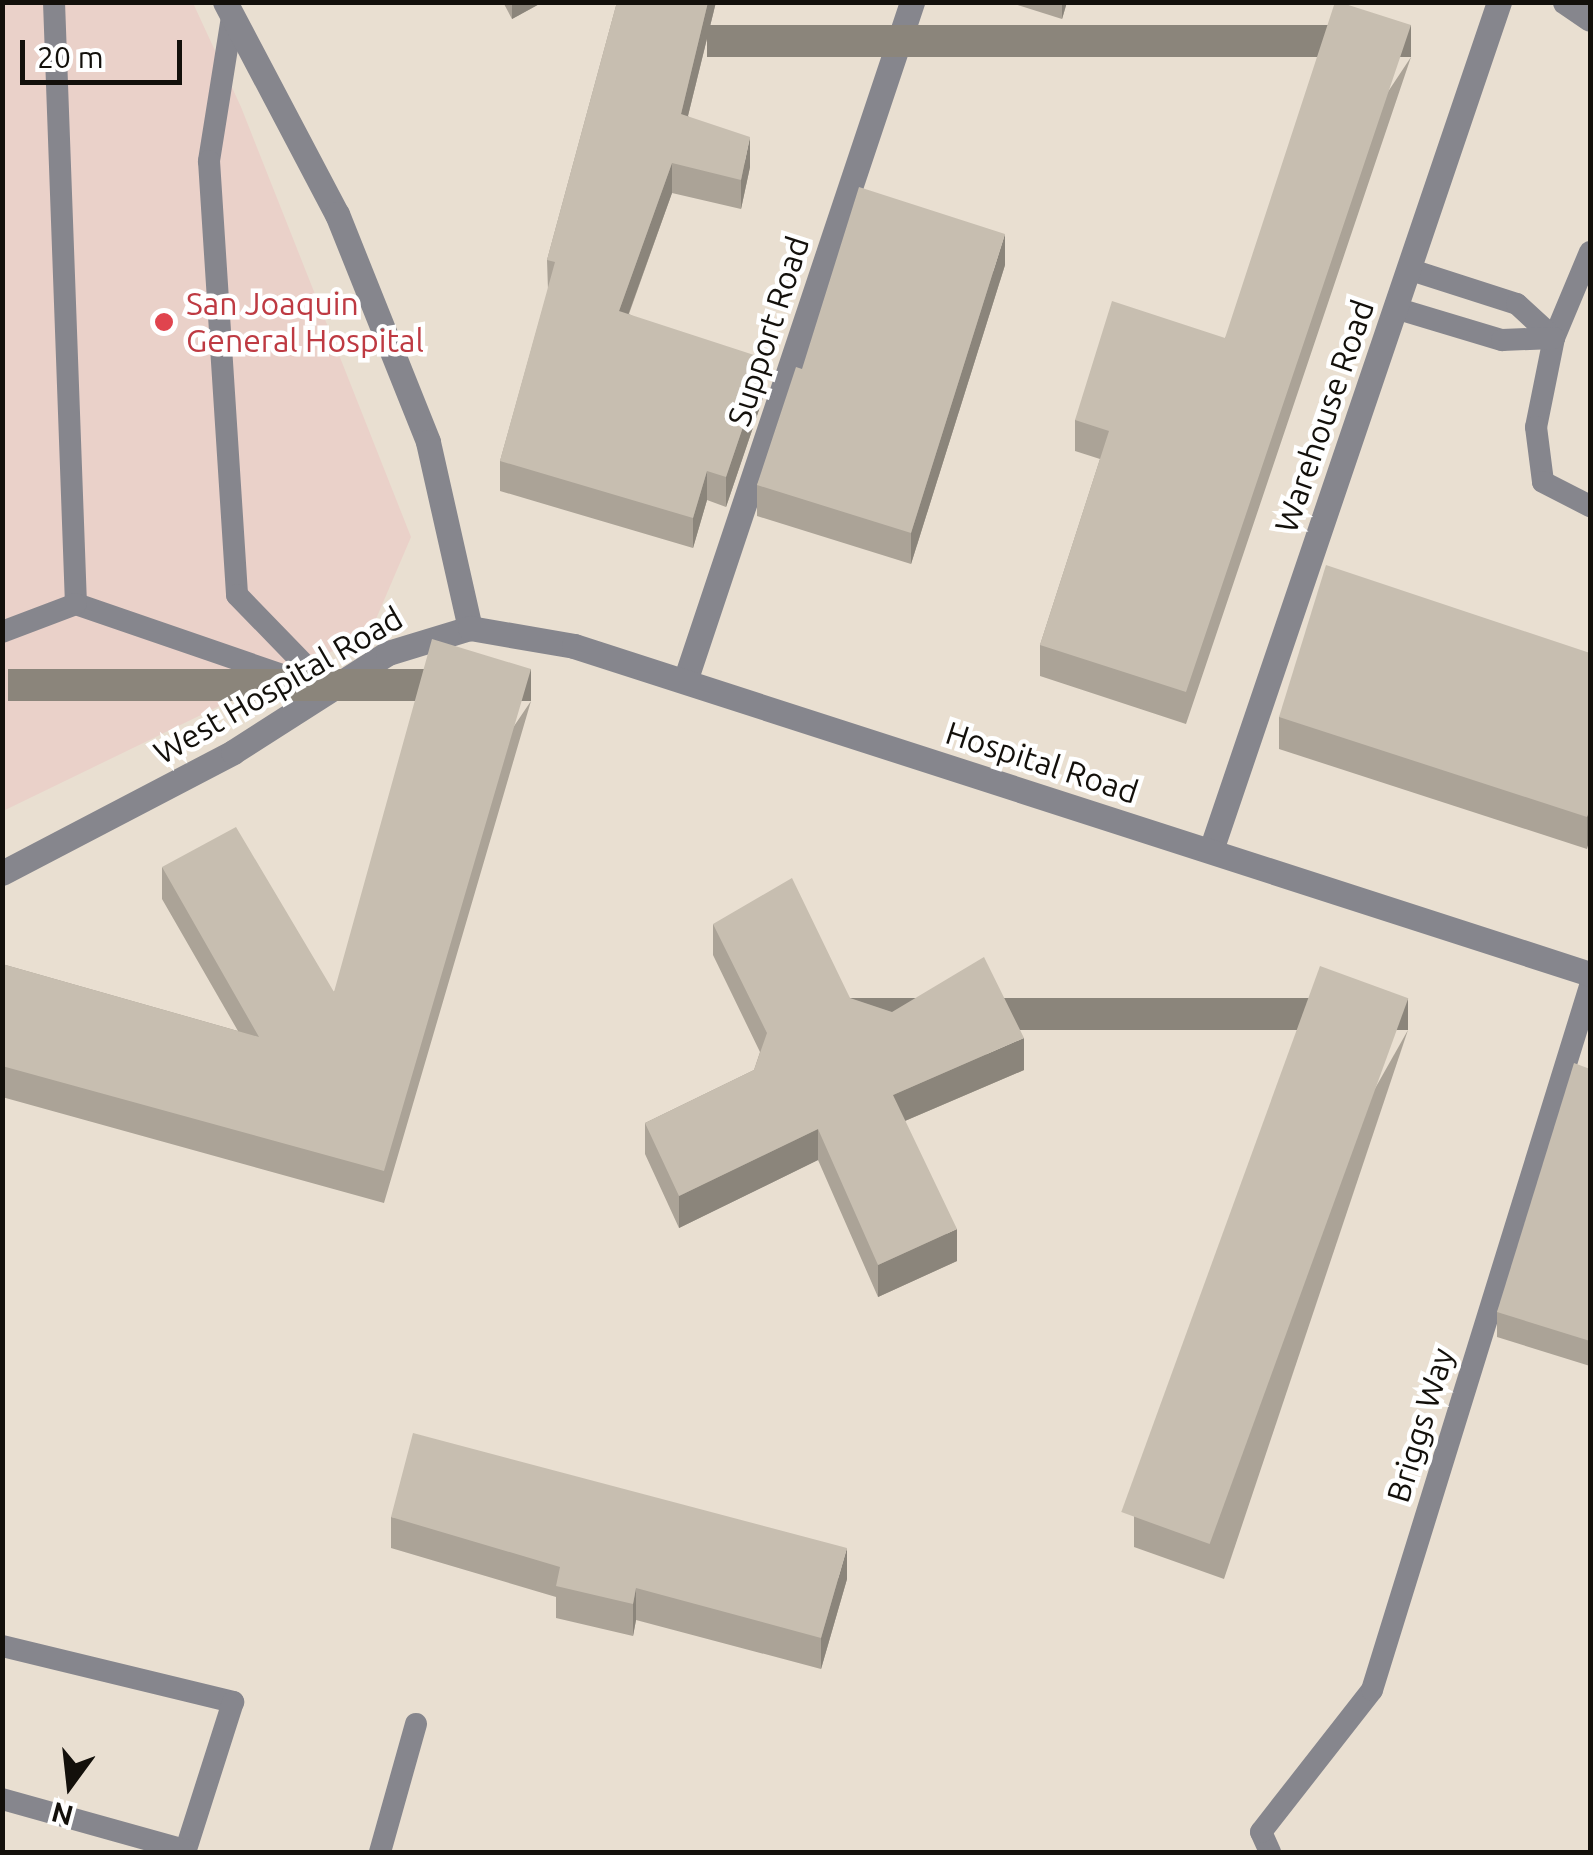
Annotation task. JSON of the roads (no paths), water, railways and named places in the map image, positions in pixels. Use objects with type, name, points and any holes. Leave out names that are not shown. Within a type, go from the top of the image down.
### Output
[{"type":"street","name":"Support Road","points":[[685,681],[912,2]]},
{"type":"street","name":"Warehouse Road","points":[[1211,850],[1499,2]]},
{"type":"street","points":[[1565,2],[1590,18]]},
{"type":"street","points":[[228,10],[337,214],[428,442],[470,628]]},
{"type":"street","name":"Hospital Road","points":[[470,628],[574,646],[1590,974]]},
{"type":"street","name":"West Hospital Road","points":[[2,873],[233,752],[401,647],[470,628]]},
{"type":"lane","points":[[54,2],[76,604]]},
{"type":"lane","points":[[228,10],[209,161],[237,594],[329,691]]},
{"type":"lane","points":[[1590,252],[1554,338],[1536,427],[1543,482],[1590,506]]},
{"type":"lane","points":[[1408,269],[1517,304],[1554,338]]},
{"type":"lane","points":[[1395,308],[1502,340],[1554,338]]},
{"type":"lane","points":[[2,632],[76,604],[329,691]]},
{"type":"lane","name":"Briggs Way","points":[[1270,1852],[1262,1832],[1372,1690],[1590,986]]},
{"type":"lane","points":[[2,1646],[232,1702],[185,1851],[2,1799]]},
{"type":"lane","points":[[380,1852],[416,1724]]},
{"type":"place","name":"San Joaquin General Hospital","points":[[164,322]]}]
